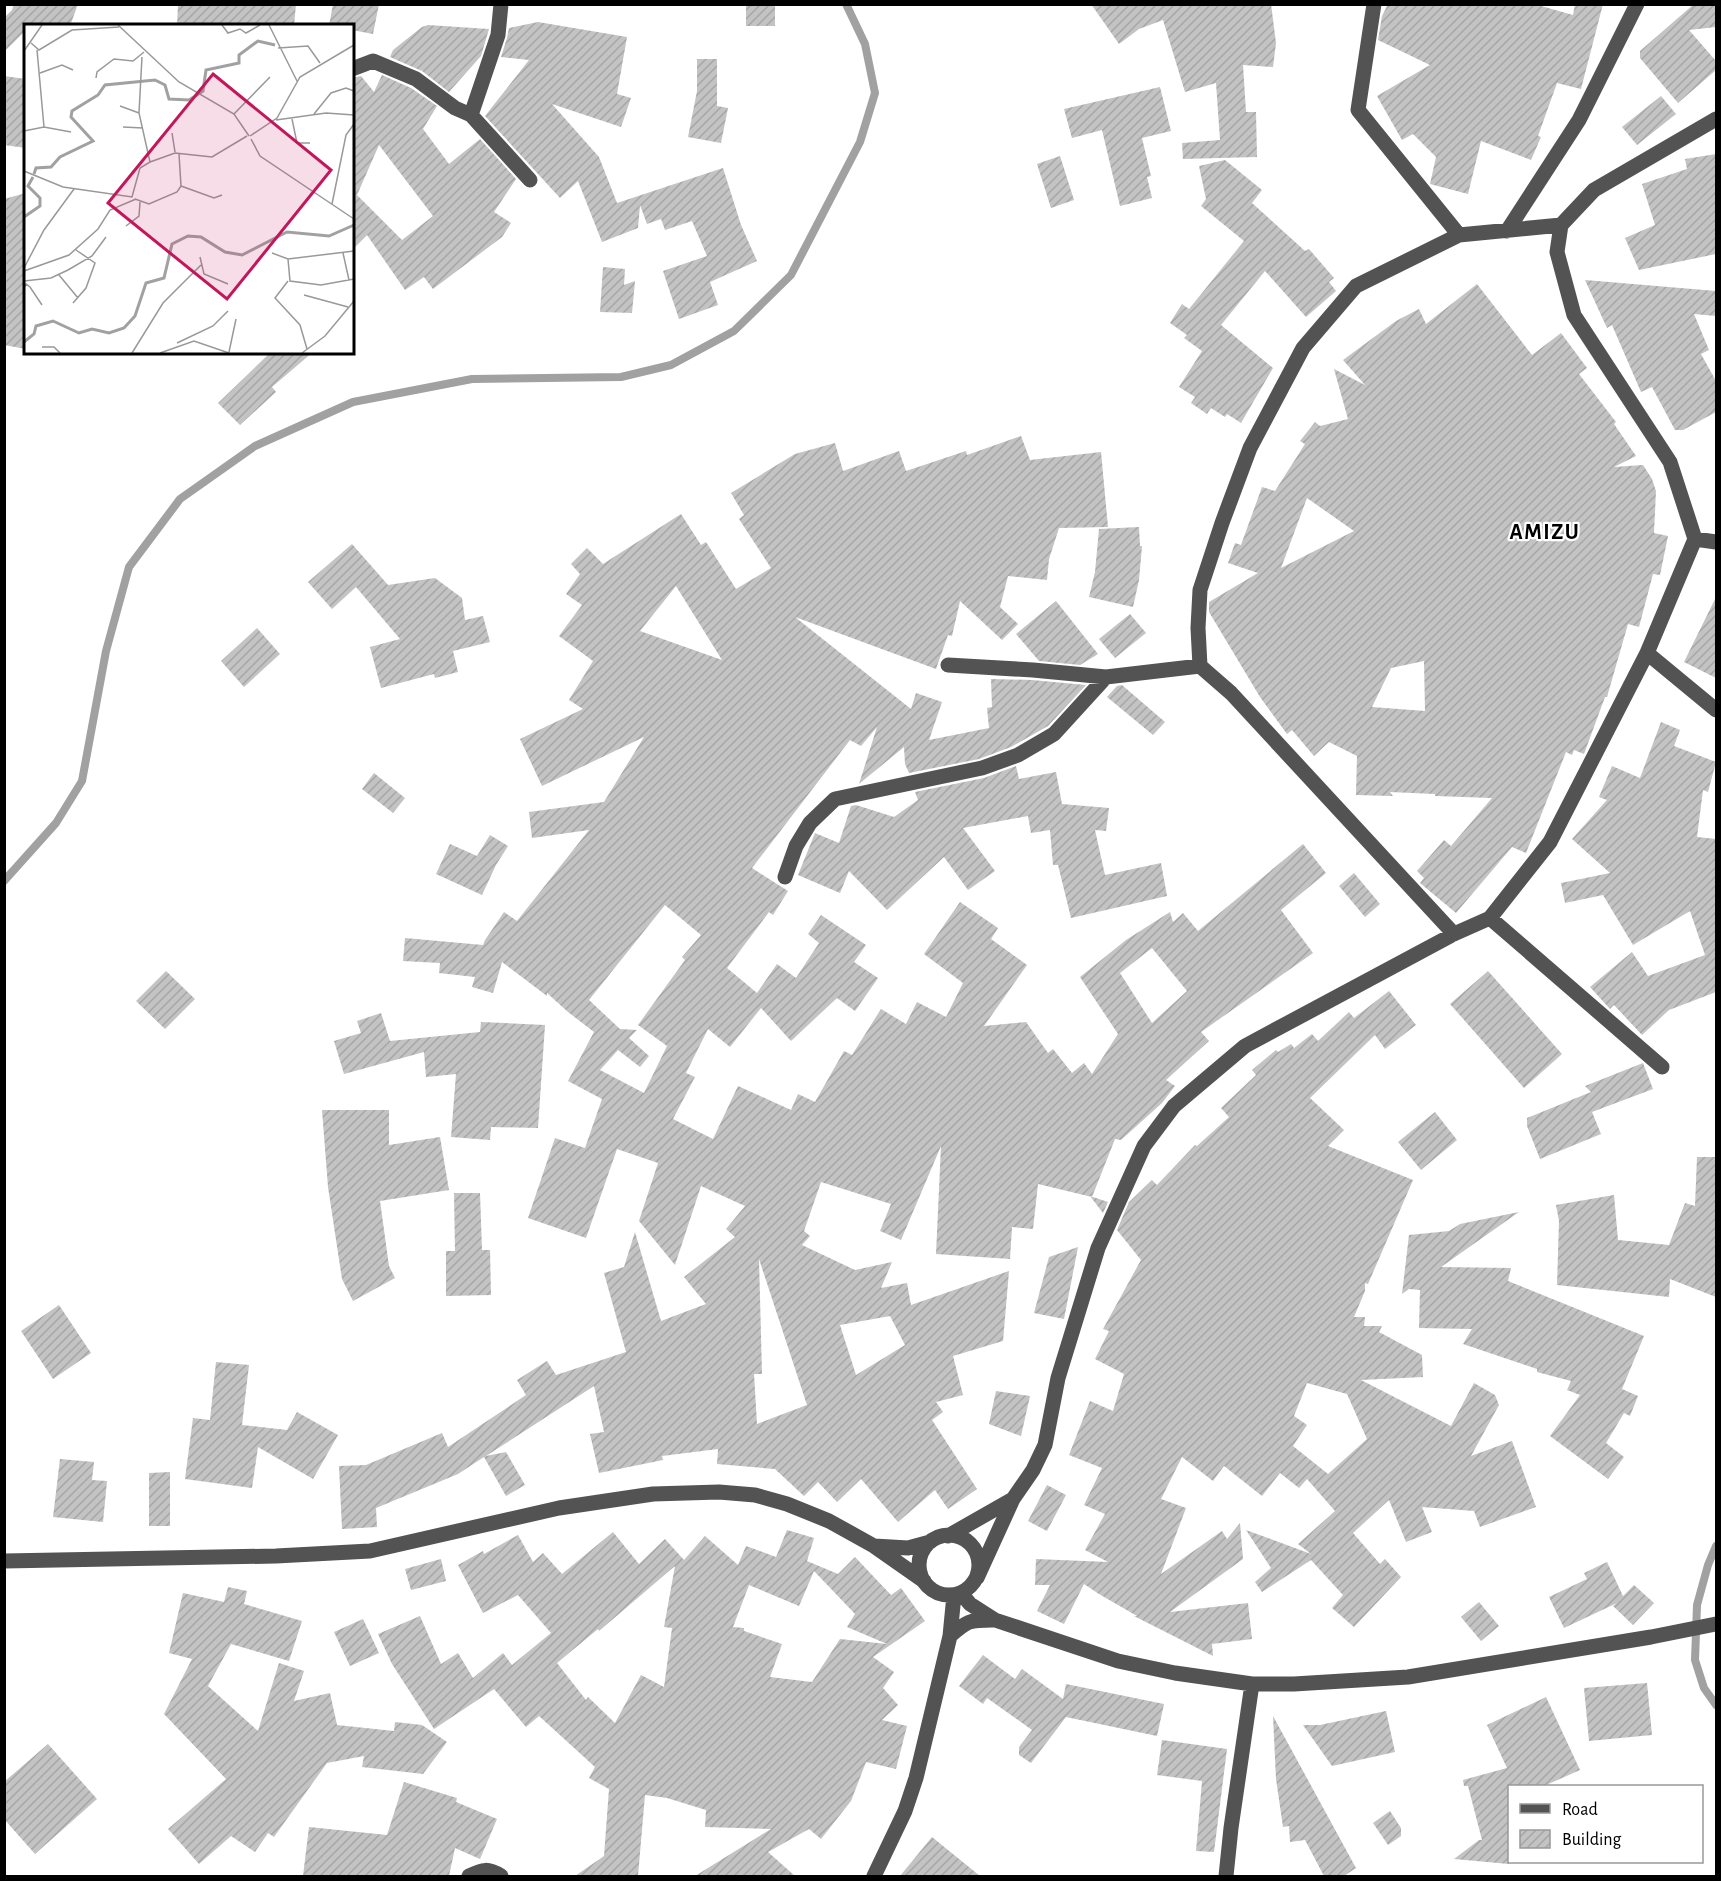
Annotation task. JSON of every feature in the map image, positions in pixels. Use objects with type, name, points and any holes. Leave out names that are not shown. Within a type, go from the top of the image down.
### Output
[{"type":"street","points":[[471,115],[498,35],[501,4]]},
{"type":"street","points":[[1374,4],[1358,110],[1459,235]]},
{"type":"street","points":[[1507,231],[1580,120],[1637,4]]},
{"type":"street","points":[[354,68],[374,61],[416,79],[455,108],[471,115],[530,180]]},
{"type":"street","points":[[930,1542],[923,1550],[919,1569],[927,1586],[944,1595],[957,1594],[971,1586],[977,1578],[1013,1499],[1033,1470],[1045,1444],[1058,1378],[1098,1248],[1144,1146],[1174,1106],[1245,1047],[1454,934],[1490,918],[1550,842],[1647,653],[1695,539],[1670,462],[1574,315],[1557,252],[1561,225],[1594,190],[1716,119]]},
{"type":"street","points":[[1454,934],[1231,693],[1200,666],[1198,628],[1200,590],[1250,448],[1303,348],[1356,286],[1459,235],[1561,225]]},
{"type":"street","points":[[1695,539],[1716,542]]},
{"type":"street","points":[[1647,653],[1716,710]]},
{"type":"street","points":[[948,665],[1106,676],[1200,666]]},
{"type":"street","points":[[785,877],[796,846],[810,823],[835,799],[982,768],[1017,755],[1054,734],[1106,676]]},
{"type":"street","points":[[1490,918],[1662,1067]]},
{"type":"street","points":[[4,1561],[276,1556],[370,1551],[558,1508],[653,1494],[719,1492],[755,1495],[787,1504],[829,1521],[874,1546],[924,1581]]},
{"type":"street","points":[[948,1536],[1013,1499]]},
{"type":"street","points":[[874,1546],[908,1548],[939,1537],[958,1537],[974,1549],[978,1558],[977,1578]]},
{"type":"street","points":[[957,1594],[995,1620],[1118,1661],[1251,1684],[1408,1677],[1680,1632],[1715,1624]]},
{"type":"street","points":[[874,1876],[905,1811],[916,1778],[950,1636],[957,1594]]},
{"type":"street","points":[[950,1636],[972,1620],[995,1620]]},
{"type":"street","points":[[1226,1876],[1251,1684]]},
{"type":"street","points":[[469,1876],[482,1870],[492,1871],[501,1876]]},
{"type":"building","points":[[14,4],[78,4],[71,24],[24,24],[24,32],[4,52],[4,18],[12,10]]},
{"type":"building","points":[[178,4],[296,4],[294,24],[177,24]]},
{"type":"building","points":[[333,4],[379,4],[373,34],[354,30],[354,24],[329,24]]},
{"type":"building","points":[[1091,4],[1271,4],[1276,43],[1273,67],[1243,65],[1246,112],[1256,112],[1257,157],[1183,159],[1182,143],[1220,140],[1216,83],[1185,92],[1163,20],[1139,29],[1119,44]]},
{"type":"building","points":[[1388,4],[1534,4],[1573,15],[1575,4],[1603,4],[1581,89],[1557,83],[1538,136],[1541,137],[1531,160],[1481,141],[1468,194],[1430,184],[1436,157],[1413,134],[1402,140],[1377,96],[1430,65],[1378,40],[1382,16]]},
{"type":"building","points":[[1694,4],[1716,4],[1716,27],[1689,30],[1716,61],[1716,70],[1678,103],[1640,58],[1640,51]]},
{"type":"building","points":[[746,6],[775,6],[775,26],[746,26]]},
{"type":"building","points":[[538,22],[627,37],[617,94],[631,98],[621,127],[552,104],[599,157],[617,203],[723,168],[741,225],[757,261],[710,282],[718,305],[679,319],[663,271],[707,256],[692,221],[665,230],[661,219],[647,224],[640,205],[638,228],[602,242],[578,181],[560,198],[485,116],[529,60],[501,57],[509,28]]},
{"type":"building","points":[[428,25],[489,29],[481,56],[449,92],[422,71],[390,57],[393,50],[422,27]]},
{"type":"building","points":[[697,59],[717,59],[717,106],[728,108],[721,143],[688,137],[697,91]]},
{"type":"building","points":[[382,75],[411,88],[437,106],[423,129],[449,164],[480,139],[516,179],[494,212],[511,223],[502,237],[433,289],[424,277],[405,290],[367,235],[354,248],[354,78],[361,76],[374,92]],"holes":[[[379,145],[433,216],[402,240],[357,195]]]},
{"type":"building","points":[[4,76],[24,79],[24,148],[4,145]]},
{"type":"building","points":[[1160,87],[1171,131],[1142,138],[1151,176],[1147,177],[1152,198],[1120,206],[1102,130],[1072,138],[1064,109]]},
{"type":"building","points":[[1661,96],[1676,114],[1637,145],[1622,127]]},
{"type":"building","points":[[1716,154],[1716,254],[1639,270],[1625,238],[1655,225],[1642,184],[1687,169],[1685,159]]},
{"type":"building","points":[[1060,156],[1074,200],[1051,208],[1037,164]]},
{"type":"building","points":[[1225,160],[1262,190],[1252,203],[1305,251],[1309,249],[1334,278],[1329,282],[1336,291],[1306,317],[1265,271],[1221,325],[1273,368],[1241,423],[1211,408],[1207,414],[1191,403],[1195,397],[1179,387],[1202,351],[1184,338],[1187,335],[1170,323],[1182,304],[1189,309],[1244,241],[1201,206],[1206,199],[1199,166]]},
{"type":"building","points":[[24,194],[24,349],[4,345],[4,199]]},
{"type":"building","points":[[603,267],[625,269],[624,285],[635,281],[632,313],[600,312]]},
{"type":"building","points":[[1585,280],[1716,291],[1716,316],[1694,314],[1709,350],[1701,354],[1716,381],[1716,412],[1683,430],[1675,430],[1652,387],[1641,392],[1612,325],[1607,328]]},
{"type":"building","points":[[1477,284],[1532,355],[1561,333],[1587,368],[1579,374],[1616,422],[1614,424],[1636,456],[1614,467],[1643,465],[1656,491],[1654,533],[1668,536],[1660,575],[1653,574],[1639,627],[1628,624],[1607,697],[1605,697],[1584,754],[1574,750],[1572,755],[1566,752],[1526,853],[1512,847],[1456,913],[1420,883],[1424,878],[1417,871],[1444,840],[1451,846],[1492,798],[1390,792],[1393,796],[1356,795],[1357,756],[1329,742],[1314,756],[1292,730],[1287,734],[1260,697],[1209,612],[1209,602],[1258,573],[1228,563],[1235,543],[1241,545],[1262,487],[1275,491],[1305,444],[1300,441],[1315,422],[1320,426],[1348,419],[1334,369],[1365,385],[1343,360],[1396,321],[1419,309],[1426,324]],"holes":[[[1307,498],[1354,531],[1281,568],[1284,560]],[[1424,661],[1425,711],[1372,707],[1391,668]]]},
{"type":"building","points":[[269,354],[311,354],[272,387],[276,392],[240,425],[218,403]]},
{"type":"building","points":[[1021,436],[1030,460],[1101,452],[1108,527],[1059,528],[1049,559],[1047,580],[1008,576],[1000,607],[1018,624],[1002,640],[960,601],[952,636],[948,635],[936,669],[795,617],[911,709],[916,693],[942,702],[929,740],[989,728],[987,708],[992,707],[991,679],[1086,685],[1048,726],[1011,747],[979,759],[909,773],[905,764],[904,747],[859,784],[877,727],[861,746],[850,740],[752,868],[788,891],[773,915],[769,912],[727,968],[757,993],[777,964],[796,978],[819,943],[808,934],[821,915],[866,945],[854,962],[878,978],[855,1011],[837,998],[791,1041],[761,1008],[730,1047],[708,1029],[686,1073],[695,1077],[673,1119],[713,1139],[738,1086],[791,1110],[798,1094],[815,1102],[844,1051],[852,1055],[881,1009],[906,1024],[917,1002],[946,1017],[963,983],[924,954],[960,902],[998,928],[991,939],[1027,965],[984,1026],[1026,1022],[1048,1053],[1053,1049],[1072,1073],[1084,1063],[1092,1074],[1118,1034],[1080,977],[1126,940],[1170,912],[1173,922],[1183,913],[1198,931],[1303,844],[1326,873],[1281,910],[1313,953],[1201,1032],[1209,1041],[1166,1080],[1175,1086],[1162,1103],[1121,1140],[1115,1139],[1092,1197],[1038,1184],[1033,1229],[1012,1227],[1010,1259],[936,1254],[941,1146],[901,1240],[880,1231],[891,1204],[821,1182],[804,1231],[810,1236],[802,1245],[855,1270],[892,1262],[881,1288],[907,1283],[911,1305],[1009,1271],[1003,1341],[953,1356],[963,1395],[936,1402],[943,1412],[932,1420],[977,1489],[948,1509],[935,1490],[898,1522],[861,1479],[837,1502],[818,1482],[804,1496],[775,1469],[717,1464],[718,1449],[662,1456],[663,1460],[599,1473],[590,1434],[604,1432],[594,1386],[486,1456],[506,1452],[525,1485],[506,1496],[484,1457],[458,1474],[376,1508],[377,1527],[342,1529],[339,1466],[366,1465],[442,1433],[448,1447],[526,1395],[517,1380],[547,1361],[556,1375],[626,1352],[604,1273],[624,1267],[635,1232],[661,1321],[706,1304],[684,1277],[735,1237],[726,1229],[745,1206],[701,1186],[675,1265],[639,1221],[658,1163],[617,1149],[586,1238],[528,1218],[555,1138],[585,1148],[602,1099],[568,1081],[594,1032],[547,993],[547,996],[502,962],[493,993],[472,987],[475,977],[439,973],[440,963],[403,961],[405,938],[483,945],[504,912],[517,921],[589,830],[532,838],[529,812],[604,802],[644,737],[542,786],[520,739],[583,709],[569,700],[593,661],[559,636],[582,605],[566,594],[580,574],[571,564],[587,548],[603,564],[681,514],[701,545],[706,542],[736,589],[771,568],[739,519],[744,515],[731,493],[795,454],[835,443],[843,471],[899,451],[906,471],[966,451],[967,455]],"holes":[[[676,586],[722,660],[640,631]],[[665,905],[701,935],[682,957],[685,960],[638,1025],[667,1046],[644,1093],[600,1070],[618,1050],[640,1067],[649,1056],[629,1038],[637,1030],[620,1029],[589,1000]],[[1152,948],[1187,991],[1152,1023],[1120,973]],[[759,1259],[807,1405],[757,1424],[754,1374],[762,1374]],[[890,1316],[905,1345],[856,1375],[840,1325]]]},
{"type":"building","points":[[1139,527],[1140,546],[1142,546],[1139,580],[1133,607],[1089,597],[1095,572],[1099,529]]},
{"type":"building","points":[[352,544],[388,585],[435,578],[462,598],[465,620],[483,616],[490,642],[453,651],[458,672],[435,678],[434,674],[381,688],[370,647],[400,639],[356,587],[332,609],[308,582]]},
{"type":"building","points":[[1716,597],[1716,678],[1684,662]]},
{"type":"building","points":[[1056,601],[1098,654],[1080,665],[1039,661],[1016,634]]},
{"type":"building","points":[[1130,614],[1146,633],[1115,658],[1099,639]]},
{"type":"building","points":[[257,628],[280,654],[244,687],[221,661]]},
{"type":"building","points":[[1122,685],[1165,722],[1153,735],[1107,697],[1117,686]]},
{"type":"building","points":[[1661,722],[1680,730],[1674,746],[1716,762],[1708,792],[1703,790],[1697,837],[1716,839],[1716,992],[1669,1010],[1642,1035],[1614,1005],[1610,1009],[1590,987],[1632,952],[1648,976],[1705,955],[1690,911],[1633,945],[1603,895],[1565,903],[1561,883],[1610,873],[1572,839],[1607,800],[1599,797],[1612,766],[1640,778]]},
{"type":"building","points":[[1016,766],[1019,779],[1056,772],[1062,804],[1109,808],[1106,831],[1095,830],[1105,875],[1161,863],[1167,896],[1071,918],[1058,865],[1053,865],[1050,830],[1031,833],[1028,816],[963,828],[995,871],[968,890],[944,857],[887,910],[849,871],[840,893],[798,875],[815,833],[839,843],[851,806],[856,805],[894,817],[918,800],[915,792],[984,778]]},
{"type":"building","points":[[374,773],[405,798],[393,813],[362,789]]},
{"type":"building","points":[[490,835],[508,846],[482,895],[436,874],[450,844],[477,856]]},
{"type":"building","points":[[1354,873],[1380,904],[1365,917],[1339,886]]},
{"type":"building","points":[[166,971],[195,999],[165,1029],[136,1001]]},
{"type":"building","points":[[1488,971],[1562,1054],[1524,1088],[1450,1004]]},
{"type":"building","points":[[1389,991],[1416,1025],[1385,1049],[1375,1035],[1310,1098],[1344,1130],[1328,1146],[1413,1180],[1368,1284],[1365,1283],[1365,1291],[1354,1317],[1365,1317],[1364,1326],[1382,1326],[1379,1332],[1422,1355],[1423,1377],[1361,1380],[1451,1426],[1474,1383],[1495,1395],[1499,1405],[1471,1456],[1512,1441],[1536,1507],[1480,1527],[1474,1511],[1422,1507],[1432,1532],[1406,1542],[1389,1500],[1353,1533],[1380,1564],[1385,1559],[1401,1577],[1354,1627],[1332,1608],[1343,1595],[1311,1560],[1262,1592],[1255,1582],[1271,1568],[1246,1530],[1311,1554],[1298,1544],[1335,1511],[1307,1479],[1299,1488],[1280,1473],[1262,1496],[1224,1466],[1213,1481],[1182,1457],[1161,1499],[1186,1508],[1161,1574],[1222,1531],[1227,1539],[1240,1523],[1243,1559],[1170,1612],[1248,1603],[1252,1639],[1212,1644],[1213,1656],[1134,1616],[1137,1616],[1084,1584],[1064,1624],[1037,1611],[1050,1585],[1035,1585],[1036,1559],[1108,1562],[1085,1550],[1105,1514],[1084,1505],[1102,1468],[1069,1455],[1090,1401],[1113,1411],[1124,1374],[1095,1359],[1109,1331],[1103,1329],[1141,1260],[1117,1230],[1129,1202],[1152,1180],[1157,1185],[1195,1145],[1197,1146],[1229,1117],[1221,1108],[1256,1075],[1252,1070],[1276,1050],[1278,1052],[1291,1044],[1294,1048],[1312,1034],[1318,1041],[1349,1012],[1354,1018]],"holes":[[[1307,1383],[1347,1394],[1367,1439],[1328,1474],[1293,1446],[1307,1425],[1294,1416]]]},
{"type":"building","points":[[381,1013],[390,1041],[480,1032],[481,1022],[545,1025],[538,1128],[491,1127],[490,1140],[451,1137],[456,1074],[426,1077],[424,1052],[344,1074],[334,1041],[361,1033],[357,1021]]},
{"type":"building","points":[[1643,1063],[1653,1089],[1592,1112],[1601,1134],[1540,1159],[1527,1126],[1527,1118],[1591,1092],[1585,1086]]},
{"type":"building","points":[[322,1110],[389,1110],[389,1145],[440,1137],[449,1190],[380,1201],[389,1266],[395,1278],[353,1301],[342,1279],[328,1187]]},
{"type":"building","points":[[1435,1112],[1457,1140],[1421,1170],[1398,1142]]},
{"type":"building","points":[[1697,1157],[1716,1157],[1716,1297],[1670,1279],[1669,1297],[1557,1285],[1559,1221],[1556,1205],[1614,1195],[1618,1240],[1669,1245],[1685,1203],[1695,1206]]},
{"type":"building","points":[[454,1193],[480,1193],[482,1250],[490,1250],[491,1295],[446,1296],[446,1251],[455,1251]]},
{"type":"building","points":[[1090,1196],[1108,1202],[1103,1213]]},
{"type":"building","points":[[1519,1212],[1441,1267],[1511,1268],[1508,1281],[1644,1336],[1622,1389],[1638,1396],[1630,1416],[1624,1413],[1606,1443],[1624,1457],[1608,1479],[1550,1436],[1580,1395],[1567,1390],[1571,1381],[1537,1372],[1537,1369],[1463,1344],[1472,1329],[1419,1328],[1420,1290],[1409,1289],[1402,1294],[1409,1235],[1449,1231],[1460,1224]]},
{"type":"building","points":[[1078,1247],[1064,1319],[1034,1313],[1049,1257]]},
{"type":"building","points":[[59,1305],[91,1353],[53,1379],[21,1331]]},
{"type":"building","points":[[216,1362],[249,1365],[242,1425],[287,1430],[297,1412],[338,1435],[313,1479],[258,1447],[252,1488],[185,1479],[193,1418],[210,1420]]},
{"type":"building","points":[[996,1391],[1030,1396],[1021,1436],[989,1424]]},
{"type":"building","points":[[60,1459],[94,1462],[92,1480],[107,1481],[103,1522],[53,1517]]},
{"type":"building","points":[[170,1472],[170,1526],[149,1526],[149,1473]]},
{"type":"building","points":[[1047,1485],[1066,1495],[1047,1531],[1028,1521]]},
{"type":"building","points":[[787,1530],[814,1538],[807,1561],[838,1574],[855,1557],[891,1595],[901,1588],[925,1621],[873,1657],[894,1672],[883,1688],[898,1705],[882,1720],[907,1726],[896,1769],[866,1762],[851,1801],[821,1839],[809,1829],[768,1852],[795,1876],[695,1876],[771,1829],[705,1827],[706,1810],[667,1798],[645,1795],[638,1876],[575,1876],[604,1856],[609,1789],[589,1778],[595,1767],[539,1716],[526,1727],[494,1689],[434,1729],[392,1664],[378,1634],[420,1616],[441,1664],[458,1653],[473,1678],[503,1653],[512,1665],[551,1633],[518,1595],[483,1613],[458,1565],[518,1535],[533,1562],[543,1553],[562,1574],[613,1532],[639,1564],[665,1539],[684,1560],[705,1536],[738,1565],[746,1546],[776,1557]],"holes":[[[675,1566],[664,1627],[672,1628],[664,1687],[641,1675],[615,1723],[588,1697],[586,1700],[557,1663],[598,1629],[599,1631]],[[814,1571],[855,1614],[847,1627],[887,1644],[840,1639],[812,1682],[770,1677],[782,1644],[744,1631],[744,1628],[733,1627],[749,1585],[799,1606]]]},
{"type":"building","points":[[441,1559],[446,1581],[411,1590],[405,1569]]},
{"type":"building","points":[[1607,1562],[1623,1596],[1634,1585],[1654,1603],[1633,1625],[1613,1606],[1617,1603],[1564,1628],[1549,1597],[1587,1579],[1584,1573]]},
{"type":"building","points":[[228,1587],[247,1591],[244,1604],[302,1621],[289,1661],[231,1644],[208,1686],[258,1731],[279,1663],[304,1671],[294,1701],[330,1693],[337,1725],[394,1731],[395,1722],[422,1725],[447,1742],[423,1774],[362,1767],[364,1756],[327,1763],[274,1837],[268,1833],[255,1852],[231,1836],[199,1864],[168,1829],[226,1779],[164,1714],[192,1659],[169,1653],[183,1593],[224,1602]]},
{"type":"building","points":[[1479,1602],[1499,1626],[1481,1641],[1461,1617]]},
{"type":"building","points":[[363,1619],[379,1653],[350,1666],[334,1632]]},
{"type":"building","points":[[983,1655],[1015,1679],[1022,1669],[1063,1699],[1066,1684],[1164,1704],[1157,1736],[1066,1717],[1031,1763],[1019,1755],[1019,1747],[1032,1730],[987,1698],[983,1704],[959,1686]]},
{"type":"building","points":[[1647,1683],[1652,1735],[1589,1741],[1584,1688]]},
{"type":"building","points":[[1546,1697],[1580,1770],[1546,1785],[1508,1785],[1509,1864],[1454,1859],[1482,1840],[1468,1786],[1464,1786],[1463,1780],[1507,1768],[1487,1725]]},
{"type":"building","points":[[1386,1711],[1395,1752],[1332,1766],[1303,1725],[1320,1725]]},
{"type":"building","points":[[1273,1716],[1356,1868],[1344,1876],[1324,1876],[1305,1840],[1290,1842],[1289,1826],[1283,1827],[1276,1779]]},
{"type":"building","points":[[1162,1740],[1227,1749],[1214,1852],[1196,1851],[1202,1781],[1157,1775]]},
{"type":"building","points":[[48,1744],[97,1799],[35,1854],[4,1819],[4,1782]]},
{"type":"building","points":[[404,1782],[457,1798],[456,1802],[497,1819],[480,1859],[455,1848],[449,1876],[303,1876],[309,1827],[387,1835]]},
{"type":"building","points":[[1390,1811],[1401,1828],[1401,1836],[1388,1845],[1373,1823]]},
{"type":"building","points":[[932,1837],[980,1876],[900,1876]]},
{"type":"waterway","points":[[4,881],[56,823],[82,781],[106,651],[129,567],[180,499],[255,446],[353,402],[472,379],[621,377],[671,365],[734,331],[791,275],[860,142],[875,93],[865,44],[846,4]]},
{"type":"waterway","points":[[1716,1546],[1697,1605],[1695,1660],[1704,1688],[1716,1705]]},
{"type":"district","name":"AMIZU","points":[[1545,531]]}]
